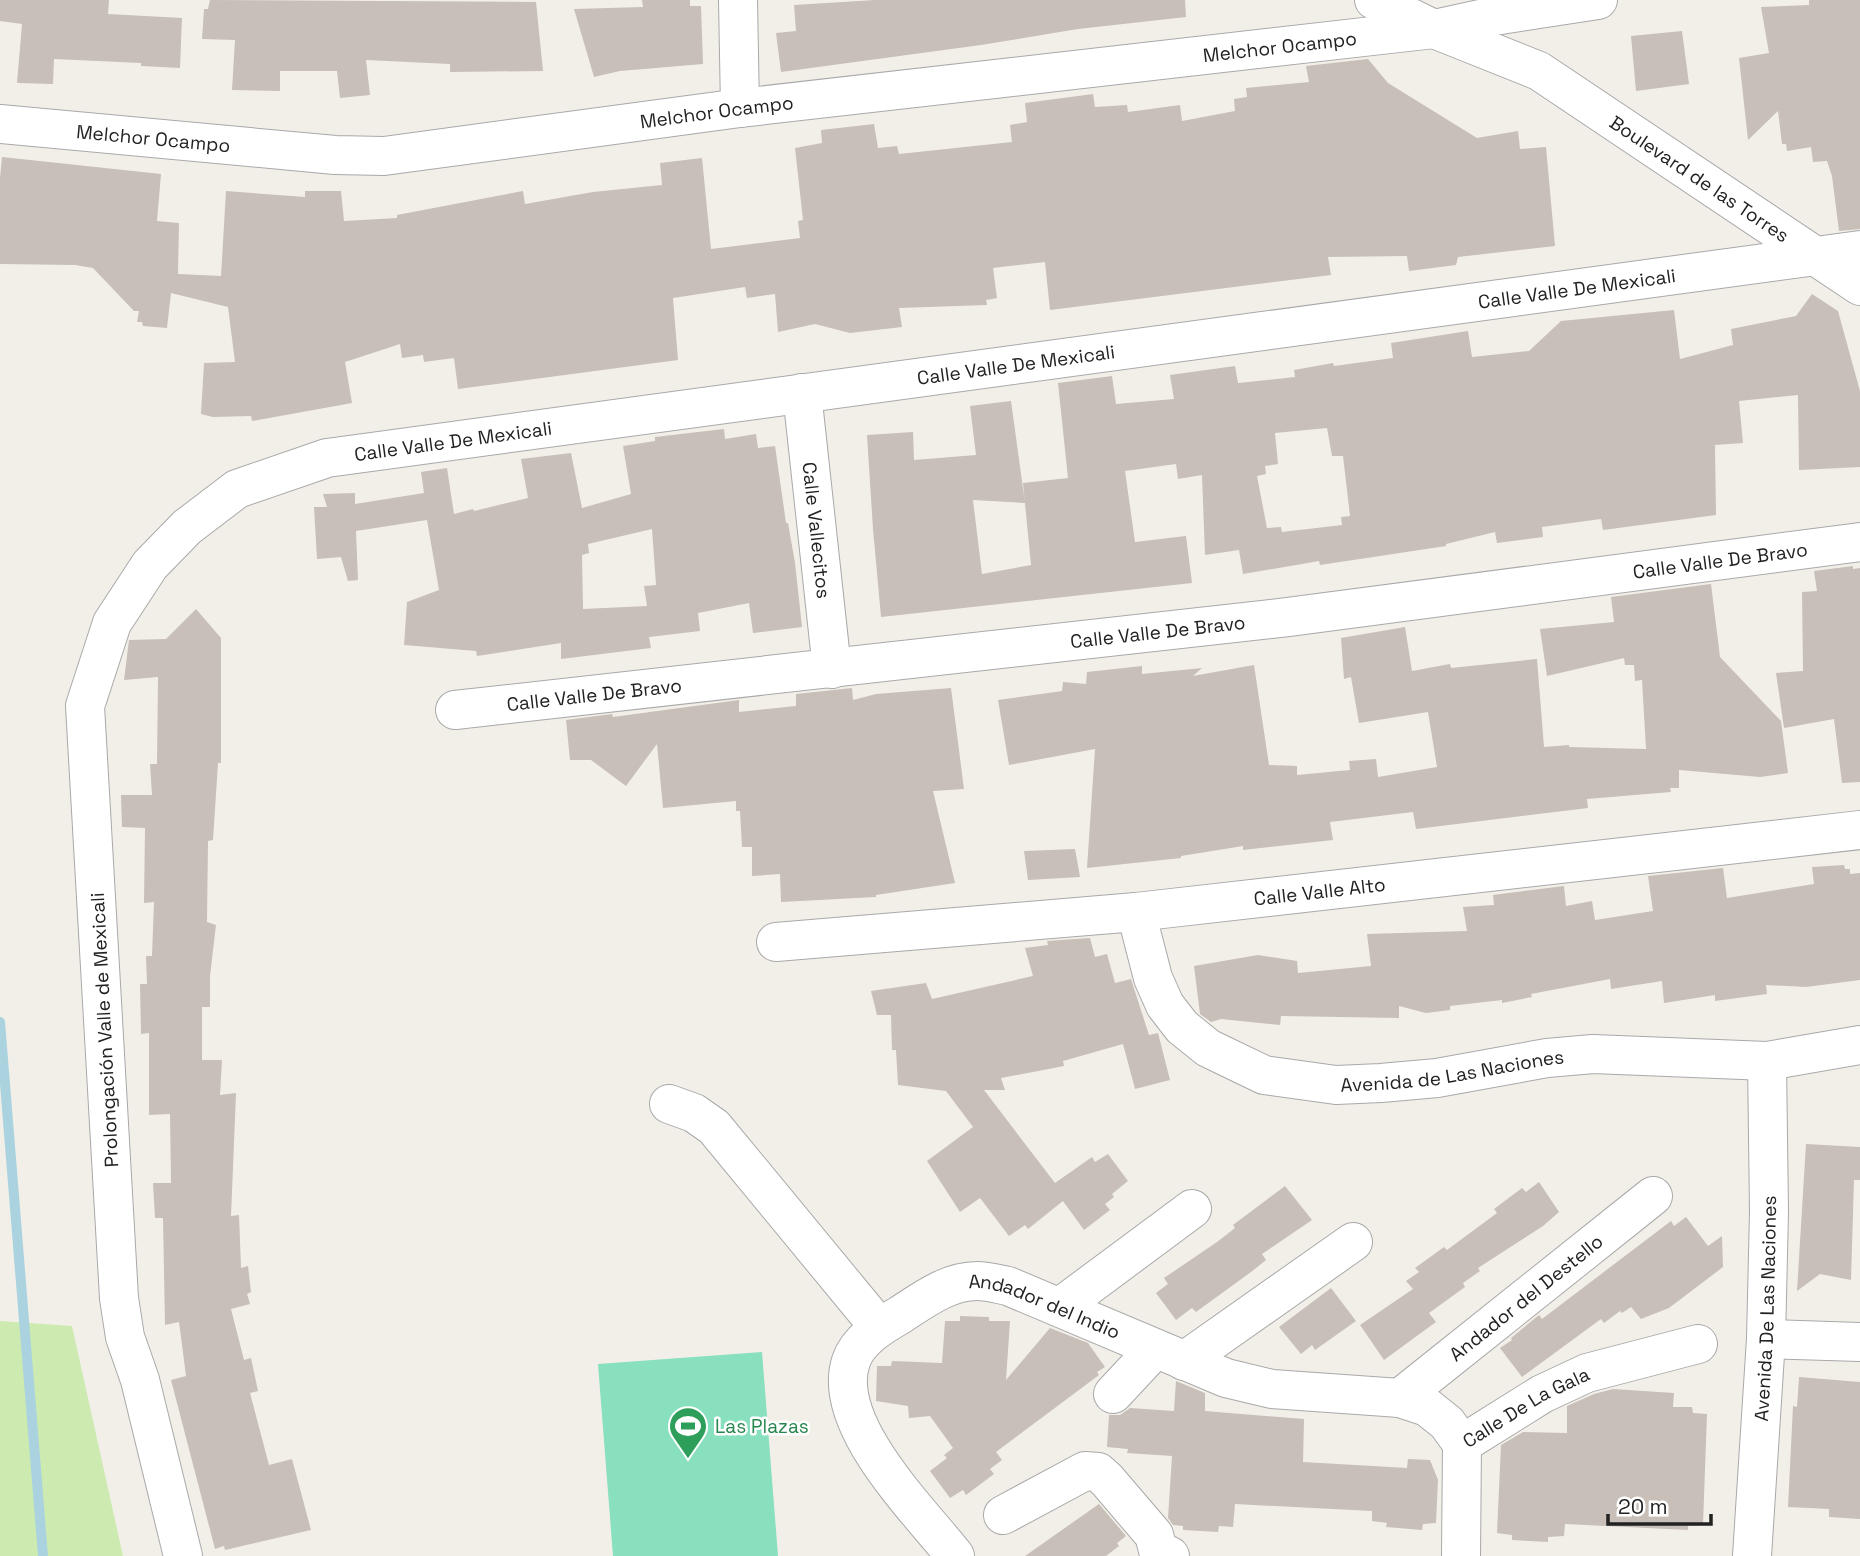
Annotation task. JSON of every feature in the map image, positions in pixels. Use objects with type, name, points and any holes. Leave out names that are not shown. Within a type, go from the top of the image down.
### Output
[{"type":"street","points":[[737,0],[740,108]]},
{"type":"street","name":"Boulevard de las Torres","points":[[1374,0],[1434,29],[1539,71],[1860,286]]},
{"type":"street","name":"Melchor Ocampo","points":[[0,124],[335,155],[384,156],[740,108],[1434,29],[1482,8],[1598,0]]},
{"type":"street","name":"Boulevard de las Torres","points":[[1482,8],[1539,71]]},
{"type":"street","name":"Calle Valle De Mexicali","points":[[187,527],[237,489],[327,458],[1860,250]]},
{"type":"street","name":"Calle Vallecitos","points":[[802,393],[832,669]]},
{"type":"street","name":"Prolongación Valle de Mexicali","points":[[183,1556],[140,1380],[125,1337],[120,1298],[85,706],[112,623],[150,565],[187,527]]},
{"type":"street","name":"Calle Valle De Bravo","points":[[455,710],[1288,617],[1860,542]]},
{"type":"street","name":"Calle Valle Alto","points":[[776,942],[1136,912],[1860,830]]},
{"type":"street","name":"Avenida de Las Naciones","points":[[1136,912],[1153,978],[1165,1004],[1182,1027],[1208,1048],[1264,1075],[1336,1085],[1381,1083],[1437,1078],[1547,1058],[1593,1054],[1766,1061],[1860,1045]]},
{"type":"street","name":"Avenida De Las Naciones","points":[[1752,1556],[1766,1339],[1769,1213],[1766,1061]]},
{"type":"street","points":[[669,1104],[694,1112],[715,1128],[879,1327]]},
{"type":"street","name":"Andador del Destello","points":[[1400,1398],[1653,1196]]},
{"type":"street","points":[[1060,1307],[1192,1209]]},
{"type":"street","points":[[1113,1394],[1169,1355],[1353,1242]]},
{"type":"street","name":"Andador del Indio","points":[[953,1555],[873,1455],[858,1423],[847,1389],[851,1362],[859,1346],[879,1327],[944,1288],[976,1281],[1008,1286],[1226,1378],[1272,1389],[1400,1398],[1427,1407],[1447,1423],[1462,1444]]},
{"type":"street","points":[[1766,1339],[1860,1342]]},
{"type":"street","name":"Calle De La Gala","points":[[1461,1556],[1462,1444],[1542,1394],[1587,1373],[1698,1344]]},
{"type":"street","points":[[1003,1515],[1085,1471],[1098,1472],[1154,1535],[1160,1554]]},
{"type":"green space","points":[[0,1321],[72,1326],[123,1556],[0,1556]]},
{"type":"green space","name":"Las Plazas","points":[[762,1352],[778,1556],[613,1556],[598,1364]]},
{"type":"building","points":[[0,0],[109,0],[108,14],[182,18],[180,68],[141,66],[141,63],[54,59],[53,84],[17,83],[22,24],[0,21]]},
{"type":"building","points":[[210,0],[536,2],[543,71],[450,72],[450,64],[366,60],[370,95],[340,98],[337,71],[280,71],[280,91],[232,90],[235,40],[202,39],[204,9],[208,9]]},
{"type":"building","points":[[642,0],[690,0],[690,6],[701,6],[703,64],[620,71],[594,77],[574,9],[643,7]]},
{"type":"building","points":[[875,0],[1185,0],[1186,17],[1078,29],[781,72],[776,33],[796,31],[794,5]]},
{"type":"building","points":[[1809,0],[1860,0],[1860,229],[1839,231],[1832,176],[1827,161],[1813,162],[1811,147],[1787,151],[1786,144],[1782,144],[1778,111],[1748,140],[1739,58],[1769,53],[1761,7],[1809,5]]},
{"type":"building","points":[[1682,31],[1689,84],[1636,91],[1631,36]]},
{"type":"building","points":[[1368,59],[1388,83],[1477,138],[1518,131],[1520,149],[1546,147],[1555,246],[1458,257],[1456,265],[1409,271],[1407,256],[1328,257],[1331,275],[1050,310],[1045,262],[993,268],[997,298],[986,300],[987,305],[899,308],[902,327],[850,333],[815,324],[778,332],[775,294],[747,298],[745,287],[673,298],[678,360],[458,389],[454,358],[424,362],[423,355],[402,358],[400,344],[345,362],[352,403],[252,421],[251,416],[213,417],[201,414],[204,363],[235,362],[228,307],[171,293],[167,328],[143,326],[142,322],[137,322],[139,311],[134,311],[93,268],[75,265],[0,264],[2,157],[161,174],[157,221],[179,223],[178,274],[221,276],[226,191],[305,197],[305,191],[341,191],[344,221],[397,218],[397,215],[523,191],[525,204],[593,192],[662,185],[660,163],[702,158],[711,249],[800,238],[798,221],[803,220],[795,148],[822,143],[821,130],[874,124],[878,148],[897,146],[899,154],[1012,142],[1010,125],[1027,122],[1025,103],[1093,94],[1095,107],[1127,105],[1128,112],[1180,105],[1182,121],[1235,111],[1234,99],[1247,97],[1246,88],[1309,82],[1306,66]]},
{"type":"building","points":[[1812,294],[1838,311],[1860,391],[1860,467],[1799,470],[1798,395],[1739,401],[1743,443],[1715,445],[1716,515],[1603,530],[1601,519],[1542,527],[1543,537],[1497,543],[1495,532],[1446,546],[1320,565],[1319,561],[1243,574],[1239,550],[1205,555],[1202,475],[1178,479],[1176,464],[1125,471],[1135,542],[1186,536],[1192,583],[881,617],[867,435],[913,432],[914,460],[976,455],[970,406],[1011,401],[1025,502],[1023,483],[1068,478],[1058,383],[1112,376],[1116,404],[1174,399],[1170,375],[1235,366],[1238,383],[1295,377],[1294,370],[1333,363],[1334,366],[1393,358],[1391,343],[1468,331],[1472,357],[1529,351],[1561,321],[1674,310],[1680,359],[1733,345],[1731,329],[1796,316]],"holes":[[[1327,428],[1332,456],[1343,456],[1350,516],[1341,517],[1342,525],[1282,532],[1281,527],[1267,528],[1257,476],[1266,474],[1265,466],[1278,464],[1275,433]],[[973,500],[1025,503],[1031,565],[982,574]]]},
{"type":"building","points":[[724,429],[725,439],[756,434],[758,448],[775,446],[786,523],[795,563],[802,627],[753,633],[749,603],[698,613],[700,631],[649,637],[651,648],[561,659],[561,643],[477,656],[476,651],[404,645],[407,602],[439,590],[427,520],[356,531],[358,580],[348,581],[341,557],[317,559],[314,507],[327,507],[323,494],[355,493],[355,504],[424,493],[421,472],[447,468],[454,514],[473,509],[474,511],[528,498],[521,459],[571,453],[582,508],[631,494],[623,446],[655,441],[655,437]],"holes":[[[652,529],[656,585],[644,586],[647,606],[583,609],[582,555],[589,553],[588,544]]]},
{"type":"building","points":[[1853,566],[1853,569],[1860,568],[1860,782],[1842,783],[1834,719],[1784,728],[1776,673],[1803,671],[1802,592],[1817,591],[1814,571]]},
{"type":"building","points":[[1711,584],[1720,657],[1781,721],[1788,773],[1760,777],[1679,770],[1679,788],[1670,788],[1671,792],[1587,799],[1588,808],[1416,829],[1413,812],[1330,822],[1333,840],[1243,850],[1243,846],[1181,858],[1087,868],[1095,749],[1009,765],[998,700],[1062,691],[1063,682],[1086,684],[1087,672],[1142,666],[1142,674],[1202,668],[1193,676],[1254,665],[1269,765],[1297,766],[1297,775],[1350,770],[1349,761],[1376,759],[1378,777],[1437,767],[1428,712],[1359,723],[1351,677],[1344,679],[1341,638],[1405,627],[1412,671],[1450,664],[1451,668],[1537,659],[1544,747],[1569,745],[1646,749],[1642,680],[1635,681],[1634,665],[1625,665],[1624,658],[1547,676],[1540,629],[1614,622],[1611,597]]},
{"type":"building","points":[[196,609],[221,638],[221,763],[218,763],[213,840],[208,841],[207,922],[216,925],[210,976],[210,1007],[202,1007],[202,1060],[222,1060],[220,1095],[236,1093],[231,1216],[239,1215],[241,1268],[248,1266],[251,1292],[247,1294],[250,1304],[231,1309],[244,1360],[251,1358],[258,1391],[250,1393],[269,1465],[292,1459],[311,1530],[225,1550],[224,1546],[215,1549],[171,1380],[186,1376],[179,1322],[165,1325],[163,1218],[155,1218],[153,1183],[171,1183],[170,1114],[149,1115],[149,1033],[141,1034],[140,984],[147,984],[146,956],[152,956],[154,902],[144,903],[145,828],[122,827],[121,795],[152,795],[150,764],[157,764],[158,677],[124,680],[129,640],[166,639]]},
{"type":"building","points":[[852,688],[853,700],[876,694],[951,688],[964,789],[933,791],[955,883],[876,897],[781,902],[780,874],[752,876],[752,847],[742,847],[740,811],[736,811],[736,801],[663,808],[657,744],[626,786],[591,760],[570,760],[566,720],[612,714],[613,717],[739,700],[739,712],[796,706],[796,694]]},
{"type":"building","points":[[1075,849],[1080,877],[1028,880],[1024,851]]},
{"type":"building","points":[[1844,865],[1845,869],[1850,869],[1850,874],[1860,873],[1860,980],[1806,987],[1766,985],[1767,994],[1715,1001],[1715,995],[1664,1003],[1662,981],[1611,989],[1610,979],[1531,994],[1532,997],[1502,1003],[1502,1000],[1450,1006],[1450,1010],[1426,1013],[1399,1006],[1399,1018],[1281,1016],[1280,1025],[1221,1019],[1211,1022],[1200,1014],[1194,966],[1258,955],[1297,961],[1298,973],[1371,966],[1367,934],[1467,931],[1463,907],[1494,905],[1493,895],[1564,886],[1566,906],[1592,901],[1595,920],[1653,911],[1648,876],[1723,868],[1727,898],[1814,884],[1812,867]]},
{"type":"building","points":[[1090,938],[1095,957],[1107,954],[1115,983],[1131,979],[1149,1035],[1158,1033],[1170,1080],[1135,1089],[1123,1044],[1063,1061],[1064,1066],[1001,1078],[1005,1090],[984,1090],[1055,1183],[1092,1157],[1095,1162],[1108,1154],[1128,1181],[1112,1194],[1114,1197],[1105,1204],[1110,1210],[1084,1230],[1063,1201],[1028,1229],[1025,1225],[1009,1236],[980,1198],[960,1212],[927,1161],[973,1127],[946,1091],[898,1085],[896,1050],[892,1050],[891,1015],[877,1015],[871,991],[926,983],[932,999],[1033,976],[1025,948],[1048,945],[1047,941]]},
{"type":"building","points":[[1806,1144],[1860,1147],[1860,1180],[1854,1180],[1851,1280],[1820,1274],[1797,1291]]},
{"type":"building","points":[[1539,1182],[1559,1212],[1543,1226],[1478,1268],[1480,1271],[1463,1283],[1465,1287],[1429,1313],[1436,1322],[1384,1360],[1360,1325],[1413,1289],[1406,1281],[1419,1272],[1415,1268],[1444,1247],[1447,1250],[1497,1213],[1494,1209],[1522,1188],[1526,1192]]},
{"type":"building","points":[[1285,1186],[1312,1220],[1262,1254],[1266,1260],[1251,1272],[1196,1312],[1192,1308],[1176,1320],[1156,1293],[1168,1284],[1164,1278],[1217,1242],[1235,1228],[1233,1225]]},
{"type":"building","points":[[1686,1217],[1708,1246],[1722,1236],[1723,1267],[1669,1308],[1641,1319],[1631,1307],[1622,1313],[1620,1311],[1604,1323],[1601,1319],[1522,1377],[1500,1348],[1539,1315],[1542,1319],[1671,1221],[1674,1226]]},
{"type":"building","points":[[1331,1288],[1356,1321],[1315,1350],[1312,1345],[1301,1354],[1279,1327]]},
{"type":"building","points":[[960,1316],[1010,1321],[1006,1380],[1050,1328],[1088,1343],[1105,1367],[1097,1372],[1099,1375],[996,1452],[1002,1460],[990,1469],[994,1474],[966,1495],[963,1490],[950,1498],[930,1471],[947,1458],[944,1455],[953,1448],[930,1416],[909,1418],[908,1406],[876,1401],[877,1366],[891,1366],[892,1361],[942,1363],[945,1321],[960,1321]]},
{"type":"building","points":[[1799,1377],[1860,1382],[1860,1519],[1829,1517],[1829,1509],[1788,1507],[1793,1406],[1797,1407]]},
{"type":"building","points":[[1176,1381],[1205,1393],[1205,1411],[1304,1419],[1303,1462],[1407,1468],[1408,1459],[1430,1460],[1438,1480],[1436,1523],[1423,1524],[1422,1530],[1386,1527],[1387,1523],[1372,1521],[1372,1511],[1235,1504],[1233,1527],[1219,1526],[1218,1532],[1183,1530],[1183,1526],[1173,1525],[1168,1518],[1172,1456],[1127,1453],[1128,1449],[1107,1447],[1109,1415],[1120,1415],[1130,1408],[1174,1411]]},
{"type":"building","points":[[1613,1389],[1674,1393],[1673,1407],[1692,1407],[1693,1413],[1707,1414],[1703,1525],[1688,1526],[1688,1530],[1565,1524],[1564,1536],[1548,1537],[1548,1542],[1512,1540],[1512,1535],[1497,1533],[1501,1445],[1523,1432],[1567,1433],[1567,1406]]},
{"type":"building","points":[[1099,1504],[1126,1536],[1117,1543],[1119,1546],[1106,1556],[1025,1556]]},
{"type":"waterway","points":[[0,1022],[43,1556]]},
{"type":"place","name":"Las Plazas","points":[[688,1460]]}]
